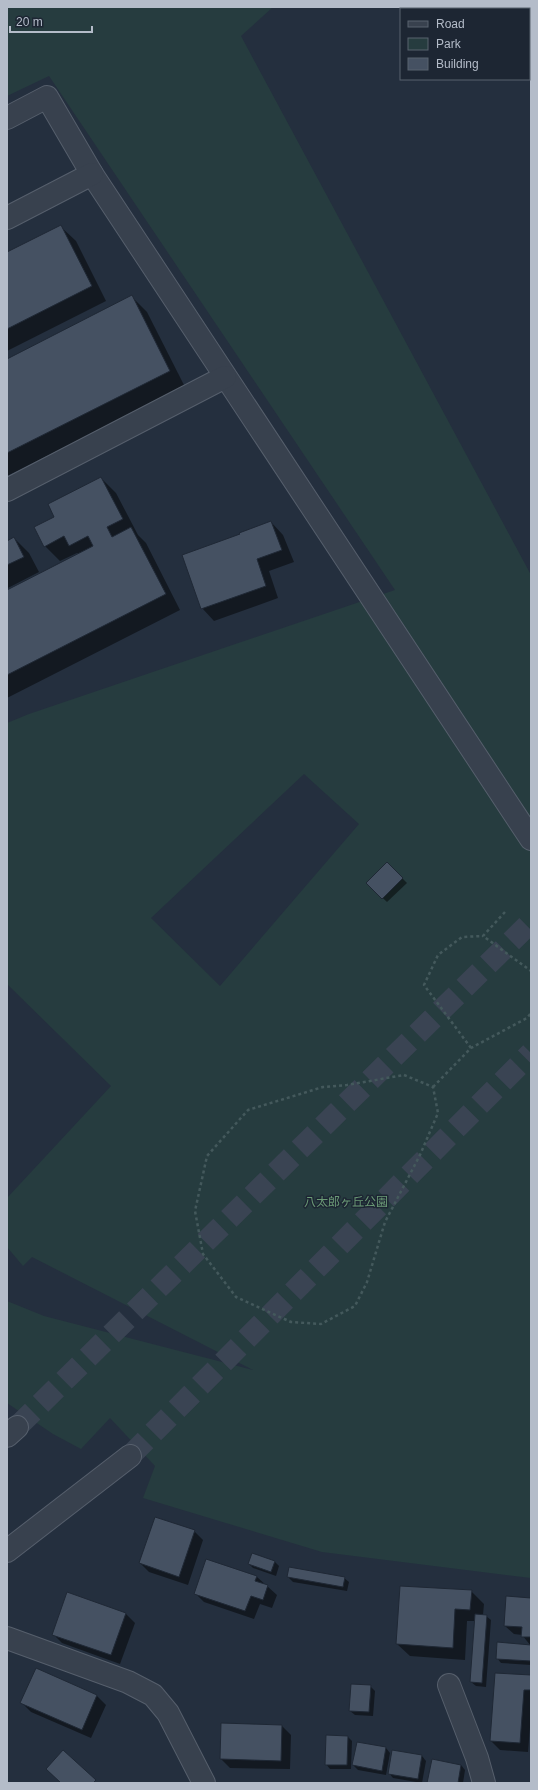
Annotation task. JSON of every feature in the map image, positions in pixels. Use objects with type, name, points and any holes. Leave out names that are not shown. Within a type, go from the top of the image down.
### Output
[{"type":"street","points":[[7,118],[47,97],[92,174],[531,839]]},
{"type":"street","points":[[7,218],[92,174]]},
{"type":"street","points":[[7,490],[225,377]]},
{"type":"street","points":[[7,1551],[130,1456]]},
{"type":"street","points":[[7,1638],[128,1682],[153,1695],[168,1713],[204,1783]]},
{"type":"street","points":[[449,1685],[477,1758],[484,1783]]},
{"type":"path","points":[[483,936],[505,912]]},
{"type":"path","points":[[471,1048],[424,985],[438,955],[462,937],[483,936],[531,971]]},
{"type":"path","points":[[433,1087],[471,1048],[527,1018],[531,1013]]},
{"type":"path","points":[[404,1075],[433,1087],[438,1113],[420,1155],[385,1222],[367,1282],[355,1306],[321,1324],[291,1322],[236,1297],[203,1254],[195,1211],[207,1156],[248,1110],[323,1087],[347,1085],[404,1075]]},
{"type":"green space","name":"八太郎ヶ丘公園","points":[[7,7],[273,7],[241,36],[531,575],[531,1578],[322,1552],[143,1498],[155,1466],[110,1418],[81,1449],[53,1434],[7,1403],[7,1301],[44,1316],[253,1370],[32,1257],[23,1266],[7,1247],[7,1198],[111,1086],[7,984],[7,723],[29,714],[395,590],[49,76],[7,96]],"holes":[[[304,774],[359,824],[220,986],[151,918]]]},
{"type":"building","points":[[61,225],[92,286],[7,329],[7,252]]},
{"type":"building","points":[[132,295],[170,371],[7,453],[7,359]]},
{"type":"building","points":[[101,477],[123,519],[107,527],[112,537],[131,527],[166,594],[7,675],[7,590],[93,546],[88,536],[69,546],[64,536],[44,547],[34,527],[54,517],[48,504]]},
{"type":"building","points":[[271,521],[282,550],[257,559],[266,586],[201,609],[182,555]]},
{"type":"building","points":[[14,537],[24,557],[7,565],[7,541]]},
{"type":"building","points":[[387,862],[403,878],[382,899],[366,883]]},
{"type":"building","points":[[155,1517],[195,1530],[179,1577],[139,1563]]},
{"type":"building","points":[[252,1553],[275,1561],[271,1572],[248,1564]]},
{"type":"building","points":[[206,1559],[257,1576],[255,1581],[268,1585],[263,1600],[251,1596],[245,1611],[194,1594]]},
{"type":"building","points":[[289,1567],[345,1577],[343,1587],[287,1577]]},
{"type":"building","points":[[400,1586],[472,1590],[470,1610],[455,1609],[453,1648],[396,1644]]},
{"type":"building","points":[[67,1592],[126,1613],[111,1655],[52,1635]]},
{"type":"building","points":[[506,1596],[531,1598],[531,1637],[521,1637],[522,1627],[504,1626]]},
{"type":"building","points":[[475,1614],[487,1615],[482,1683],[470,1682]]},
{"type":"building","points":[[497,1642],[531,1645],[531,1661],[496,1659]]},
{"type":"building","points":[[36,1668],[97,1695],[82,1730],[20,1703]]},
{"type":"building","points":[[495,1673],[531,1675],[531,1690],[524,1690],[520,1743],[490,1741]]},
{"type":"building","points":[[351,1684],[371,1685],[369,1712],[349,1711]]},
{"type":"building","points":[[221,1723],[282,1725],[281,1761],[220,1759]]},
{"type":"building","points":[[326,1735],[348,1736],[347,1765],[325,1765]]},
{"type":"building","points":[[357,1742],[386,1747],[382,1771],[352,1765]]},
{"type":"building","points":[[63,1750],[96,1780],[93,1783],[61,1783],[46,1769]]},
{"type":"building","points":[[392,1750],[422,1755],[418,1779],[388,1774]]},
{"type":"building","points":[[432,1759],[461,1765],[458,1783],[427,1783]]},
{"type":"tunnel","points":[[17,1427],[531,922]]},
{"type":"tunnel","points":[[130,1456],[531,1053]]}]
